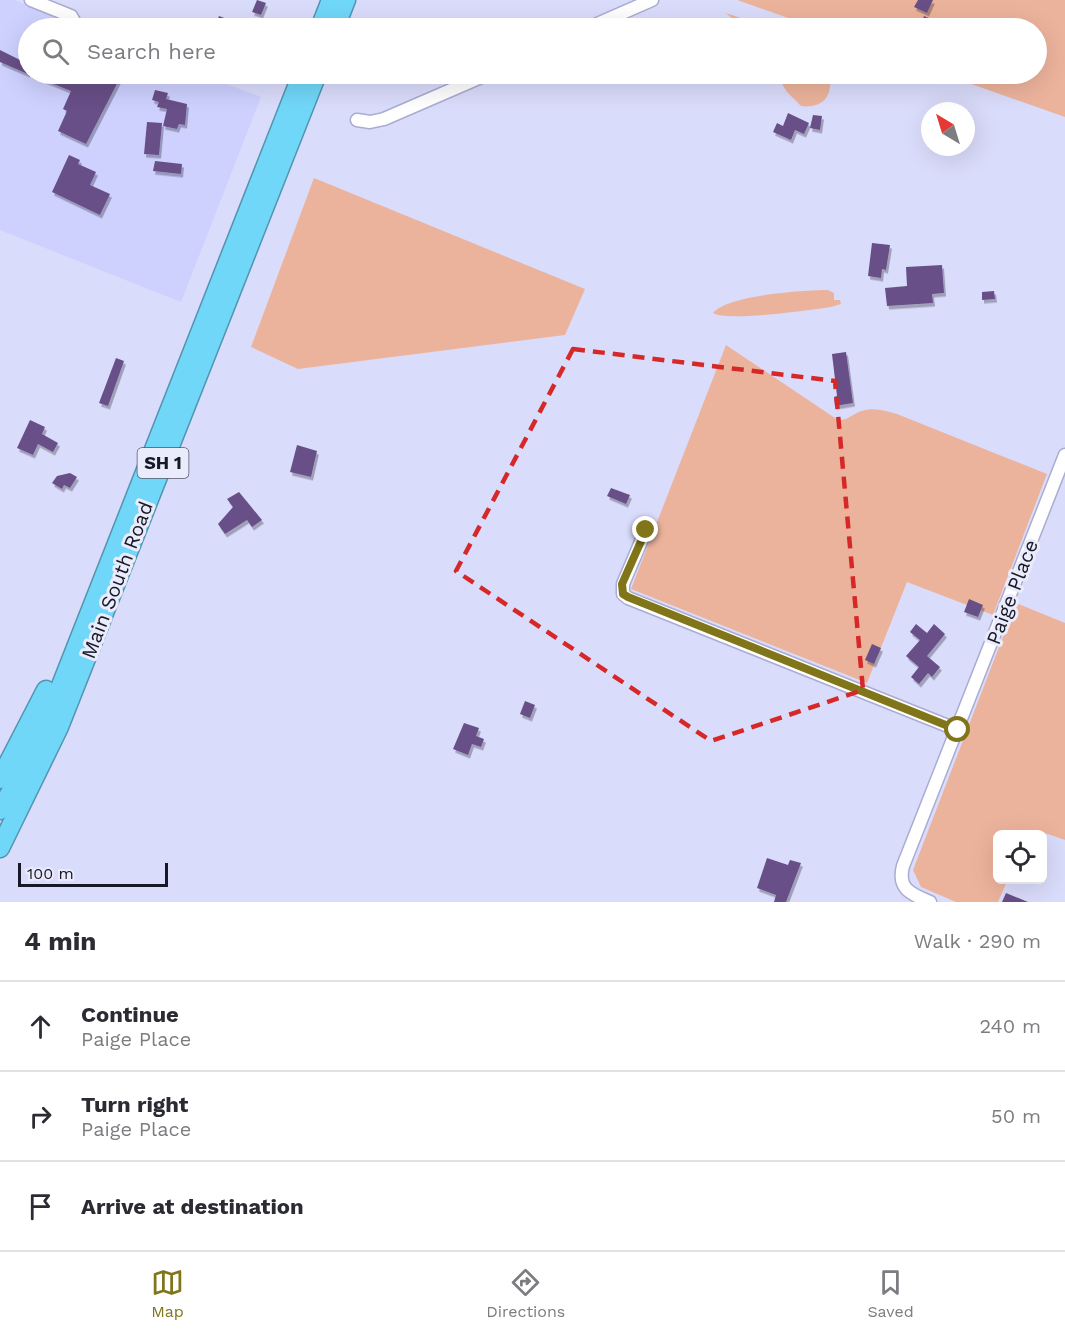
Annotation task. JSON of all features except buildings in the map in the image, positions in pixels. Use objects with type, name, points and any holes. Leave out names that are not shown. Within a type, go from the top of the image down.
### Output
[{"type":"highway","points":[[324,18],[331,0]]},
{"type":"highway","points":[[339,18],[346,0]]},
{"type":"highway","name":"Main South Road","points":[[0,810],[17,781],[60,688],[298,84]]},
{"type":"highway","name":"Main South Road","points":[[0,848],[59,727],[313,84]]},
{"type":"highway","points":[[0,779],[92,602]]},
{"type":"highway","points":[[0,856],[21,806]]},
{"type":"street","points":[[31,0],[71,18]]},
{"type":"street","points":[[611,18],[652,0]]},
{"type":"street","points":[[357,120],[370,122],[384,119],[465,84]]},
{"type":"street","name":"Paige Place","points":[[930,902],[905,890],[901,882],[901,875],[1065,454]]},
{"type":"street","points":[[646,530],[622,584],[623,594],[958,730]]},
{"type":"highlighted area","points":[[573,349],[835,381],[863,690],[711,741],[456,571]]},
{"type":"shaded area","points":[[0,0],[14,0],[60,18],[18,18],[18,84],[227,84],[261,97],[181,302],[0,230]]},
{"type":"shaded area","points":[[737,0],[1065,0],[1065,117],[971,84],[1047,84],[1047,18],[788,18]]},
{"type":"shaded area","points":[[782,84],[830,84],[825,99],[815,105],[801,106]]},
{"type":"shaded area","points":[[314,178],[585,289],[565,335],[298,369],[251,347]]},
{"type":"shaded area","points":[[828,290],[834,293],[834,300],[840,300],[841,304],[750,316],[713,313],[721,307],[749,298]]},
{"type":"shaded area","points":[[726,345],[838,420],[875,409],[897,414],[1047,474],[993,615],[907,582],[867,683],[631,589]]},
{"type":"shaded area","points":[[1016,603],[1065,623],[1065,840],[1047,834],[1047,830],[993,830],[993,884],[1006,884],[998,902],[956,902],[921,887],[913,870]]},
{"type":"route","points":[[646,530],[622,584],[623,594],[958,730]]}]
